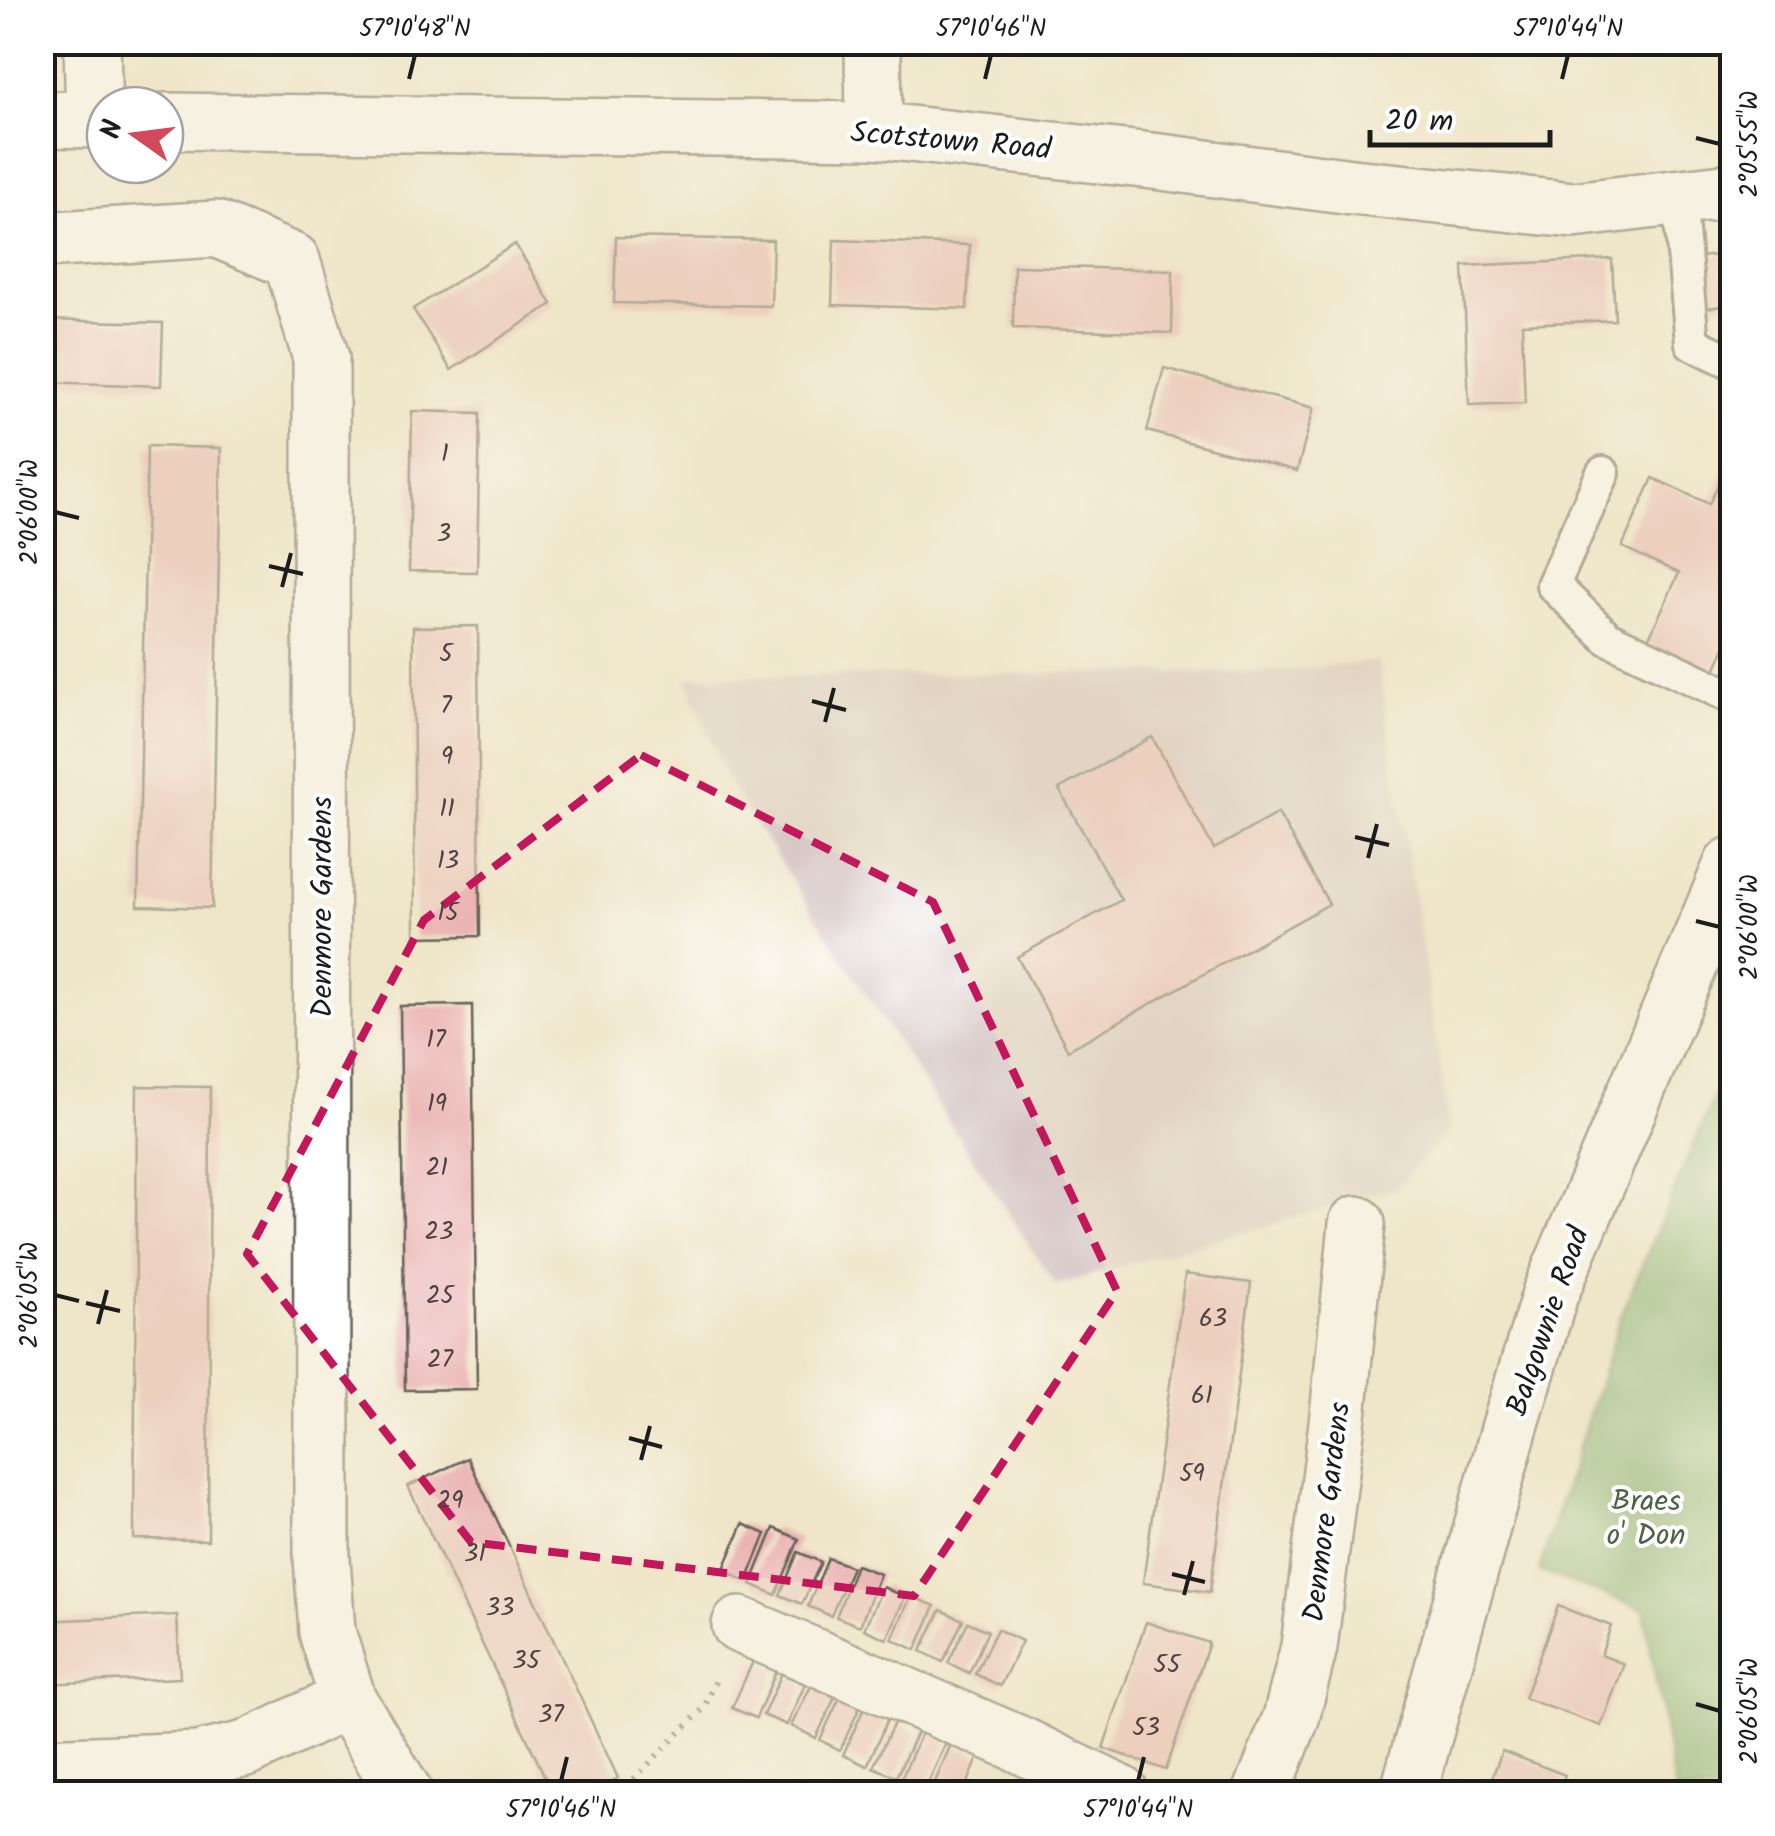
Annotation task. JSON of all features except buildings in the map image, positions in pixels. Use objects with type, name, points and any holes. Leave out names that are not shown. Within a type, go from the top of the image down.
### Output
[{"type":"street","points":[[81,120],[92,42]]},
{"type":"street","points":[[873,42],[874,130]]},
{"type":"street","name":"Scotstown Road","points":[[185,121],[874,130],[1573,210],[1732,191]]},
{"type":"street","name":"Denmore Gardens","points":[[42,240],[216,229],[292,261],[320,358],[322,1558],[327,1632],[348,1700],[405,1794]]},
{"type":"street","name":"Balgownie Road","points":[[1408,1794],[1550,1294],[1732,865]]},
{"type":"street","name":"Denmore Gardens","points":[[1261,1794],[1292,1718],[1309,1647],[1357,1224]]},
{"type":"street","points":[[740,1625],[1019,1744],[1121,1794]]},
{"type":"street","points":[[42,1766],[198,1760],[246,1750],[348,1700]]},
{"type":"lane","points":[[1679,197],[1692,342],[1732,362]]},
{"type":"lane","points":[[1603,473],[1553,586],[1608,638],[1732,698]]},
{"type":"path","points":[[619,1794],[704,1708],[740,1625]]},
{"type":"highlighted area","points":[[641,755],[933,902],[1117,1291],[914,1596],[471,1542],[247,1254],[424,920]]},
{"type":"shaded area","points":[[1378,661],[1450,1130],[1395,1189],[1055,1285],[727,780],[686,677],[1274,671]]},
{"type":"green space","name":"Braes o' Don","points":[[1732,1054],[1732,1793],[1675,1793],[1644,1609],[1539,1571],[1620,1318]]}]
